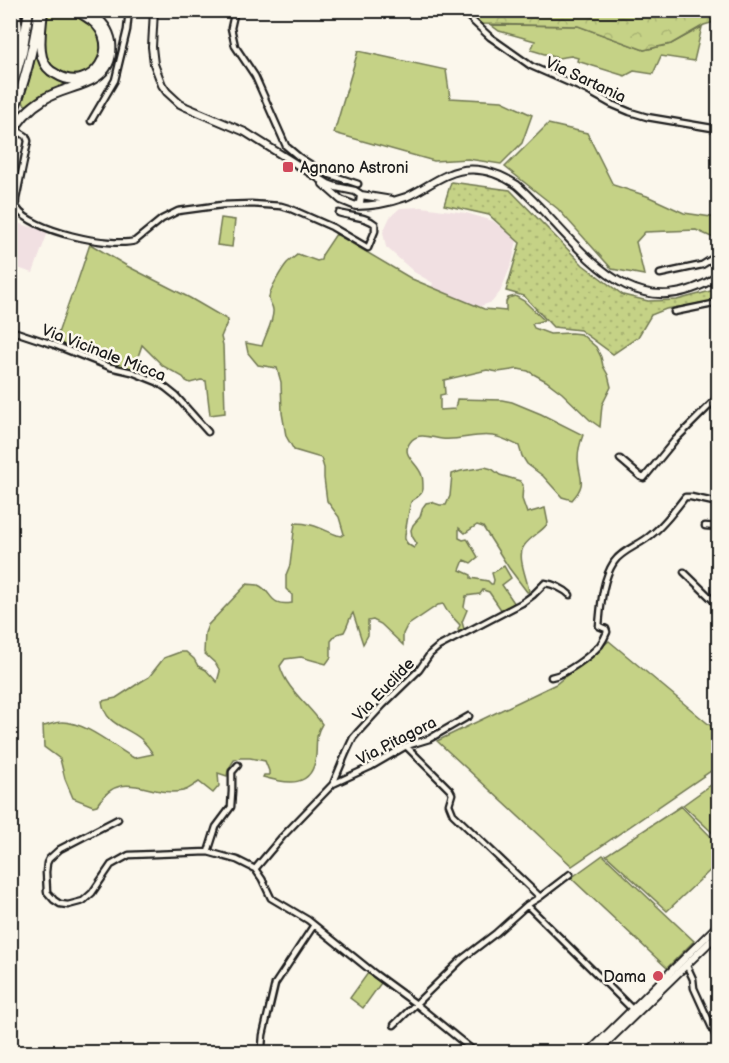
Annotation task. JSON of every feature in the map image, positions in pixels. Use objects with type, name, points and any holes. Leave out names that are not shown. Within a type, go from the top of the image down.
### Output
[{"type":"highway","points":[[10,77],[18,40],[15,10]]},
{"type":"highway","points":[[10,94],[22,53],[29,10]]},
{"type":"highway","points":[[10,121],[21,93],[39,10]]},
{"type":"highway","points":[[43,10],[40,42],[42,59],[55,74],[64,79],[77,80],[89,76],[99,67],[104,59],[106,43],[104,35],[96,24],[75,10]]},
{"type":"highway","points":[[14,133],[19,122],[30,109],[43,99],[94,79],[107,65],[111,55],[110,36],[99,20],[86,10]]},
{"type":"street","points":[[91,122],[115,80],[127,30],[129,10]]},
{"type":"street","points":[[154,10],[154,64],[162,85],[180,104],[245,132],[336,187],[394,201]]},
{"type":"street","points":[[235,10],[231,28],[235,45],[255,76],[286,146],[318,169],[358,184],[361,188],[360,203],[356,206]]},
{"type":"street","name":"Via Sartania","points":[[461,10],[490,37],[531,66],[588,91],[611,104],[647,117],[718,129]]},
{"type":"street","points":[[14,133],[26,136],[28,141],[16,208],[28,220],[86,239],[103,242],[135,241],[162,219],[178,210],[251,204],[291,209],[332,227],[368,248],[375,231],[375,224],[369,219],[347,215],[341,204],[316,177]]},
{"type":"street","points":[[341,204],[382,205],[412,194],[446,175],[467,170],[482,170],[497,174],[526,192],[578,248],[607,274],[622,283],[650,292],[670,294],[693,289],[718,276]]},
{"type":"street","points":[[341,204],[341,194],[347,190]]},
{"type":"street","points":[[660,274],[702,265],[718,255]]},
{"type":"street","points":[[674,312],[718,303]]},
{"type":"street","name":"Via Vicinale Micca","points":[[10,330],[157,382],[176,396],[208,432]]},
{"type":"street","points":[[620,459],[644,478],[675,440],[718,397]]},
{"type":"street","points":[[550,677],[562,673],[590,654],[603,641],[607,633],[606,629],[599,626],[602,600],[608,574],[615,561],[652,535],[685,497],[718,503]]},
{"type":"street","points":[[705,526],[718,527]]},
{"type":"street","points":[[684,572],[718,605]]},
{"type":"street","name":"Via Euclide","points":[[255,869],[333,784],[353,738],[419,670],[438,647],[522,603],[533,596],[545,583],[570,595]]},
{"type":"street","name":"Via Pitagora","points":[[333,784],[469,716]]},
{"type":"street","points":[[406,746],[450,790],[452,794],[449,804],[453,814],[540,897]]},
{"type":"street","points":[[208,852],[216,826],[231,807],[232,772],[238,765]]},
{"type":"street","points":[[118,819],[60,849],[49,859],[46,872],[47,892],[54,900],[69,905],[82,901],[92,893],[107,869],[129,855],[208,852],[237,860],[255,869],[267,886],[271,898],[314,925],[475,1053]]},
{"type":"street","points":[[394,1025],[456,965],[527,906],[570,874]]},
{"type":"street","points":[[527,906],[633,1010]]},
{"type":"street","points":[[264,1053],[263,1035],[275,984],[314,925]]},
{"type":"street","points":[[590,1053],[718,925]]},
{"type":"street","points":[[597,1053],[718,934]]},
{"type":"street","points":[[687,966],[694,988],[718,1041]]},
{"type":"shaded area","points":[[422,207],[466,213],[493,221],[517,240],[512,263],[500,292],[492,302],[478,307],[431,288],[433,283],[414,272],[386,247],[383,232],[390,217],[400,208]]},
{"type":"shaded area","points":[[11,221],[48,232],[33,273],[11,266]]},
{"type":"green space","points":[[46,10],[70,11],[90,22],[99,34],[102,46],[101,55],[99,61],[86,74],[69,77],[53,69],[45,59],[42,48]]},
{"type":"green space","points":[[718,10],[718,21],[704,25],[671,44],[644,50],[578,26],[480,24],[463,11]]},
{"type":"green space","points":[[491,25],[579,26],[644,50],[671,44],[702,27],[694,61],[661,56],[653,74],[634,71],[625,76],[577,61],[578,58],[571,56],[558,58],[531,50],[535,41],[499,31]]},
{"type":"green space","points":[[358,51],[446,70],[450,98],[502,101],[532,115],[522,143],[501,164],[468,159],[434,161],[334,133]]},
{"type":"green space","points":[[37,52],[51,73],[61,80],[74,84],[39,98],[28,106],[23,101]]},
{"type":"green space","points":[[548,124],[587,133],[613,185],[647,196],[684,213],[718,218],[718,240],[696,230],[645,232],[636,242],[644,275],[612,269],[558,209],[505,167]]},
{"type":"green space","points":[[451,182],[510,190],[583,265],[623,295],[648,301],[677,300],[718,289],[718,297],[713,302],[666,309],[651,315],[638,337],[613,354],[580,330],[553,327],[524,296],[506,291],[520,243],[489,215],[444,205]]},
{"type":"green space","points":[[221,218],[235,220],[232,247],[217,245]]},
{"type":"green space","points":[[336,234],[412,279],[484,309],[506,311],[508,298],[515,296],[524,301],[544,320],[532,324],[534,328],[550,334],[581,334],[596,347],[611,387],[602,405],[600,427],[546,381],[528,371],[518,369],[498,372],[487,370],[444,380],[445,394],[440,395],[440,410],[455,409],[457,399],[502,400],[541,414],[583,435],[578,456],[580,489],[572,500],[562,497],[543,476],[527,464],[519,446],[500,437],[480,435],[449,439],[422,436],[415,438],[408,445],[407,450],[420,471],[423,489],[420,495],[411,502],[405,532],[406,542],[414,548],[417,544],[411,530],[426,503],[446,505],[450,496],[452,474],[485,467],[492,469],[500,475],[520,481],[523,485],[522,499],[527,513],[545,508],[548,523],[524,546],[521,556],[529,592],[509,568],[483,527],[477,525],[465,533],[459,528],[459,538],[467,539],[478,557],[471,563],[464,560],[460,570],[471,575],[471,578],[493,584],[492,573],[504,566],[511,578],[502,585],[515,604],[502,611],[489,592],[483,590],[480,594],[466,596],[464,607],[467,610],[462,622],[465,632],[461,634],[458,630],[460,625],[443,604],[438,605],[407,626],[403,634],[403,645],[381,624],[373,620],[368,621],[368,635],[363,644],[353,613],[344,632],[337,634],[331,641],[331,657],[326,664],[301,657],[285,659],[280,666],[287,682],[322,724],[317,735],[314,766],[304,779],[290,782],[263,777],[269,775],[265,761],[240,758],[234,760],[227,776],[218,773],[219,786],[213,793],[199,782],[185,790],[171,792],[126,785],[116,787],[93,806],[73,798],[60,759],[44,747],[43,726],[60,722],[71,723],[90,730],[134,758],[153,754],[141,739],[111,720],[102,701],[116,698],[149,677],[164,658],[180,652],[186,652],[217,682],[220,671],[204,653],[205,633],[208,625],[247,584],[258,585],[279,603],[292,603],[292,595],[286,589],[286,575],[290,565],[295,523],[312,525],[341,536],[344,534],[339,517],[327,501],[321,458],[294,450],[286,436],[282,413],[281,382],[277,368],[258,365],[248,353],[246,343],[262,346],[273,314],[269,299],[270,293],[287,263],[298,254],[317,261],[321,260]]},
{"type":"green space","points":[[90,244],[228,320],[221,337],[225,413],[210,415],[206,381],[190,383],[186,381],[163,366],[142,345],[133,371],[111,365],[55,342]]},
{"type":"green space","points":[[609,641],[718,732],[718,766],[572,866],[437,741],[556,684]]},
{"type":"green space","points":[[718,780],[718,838],[683,805]]},
{"type":"green space","points":[[681,806],[718,844],[718,863],[667,911],[606,855]]},
{"type":"green space","points":[[603,855],[694,941],[667,968],[571,878]]},
{"type":"green space","points":[[368,973],[381,983],[363,1008],[350,998]]},
{"type":"place","name":"Agnano Astroni","points":[[288,167]]},
{"type":"place","name":"Dama","points":[[658,976]]}]
